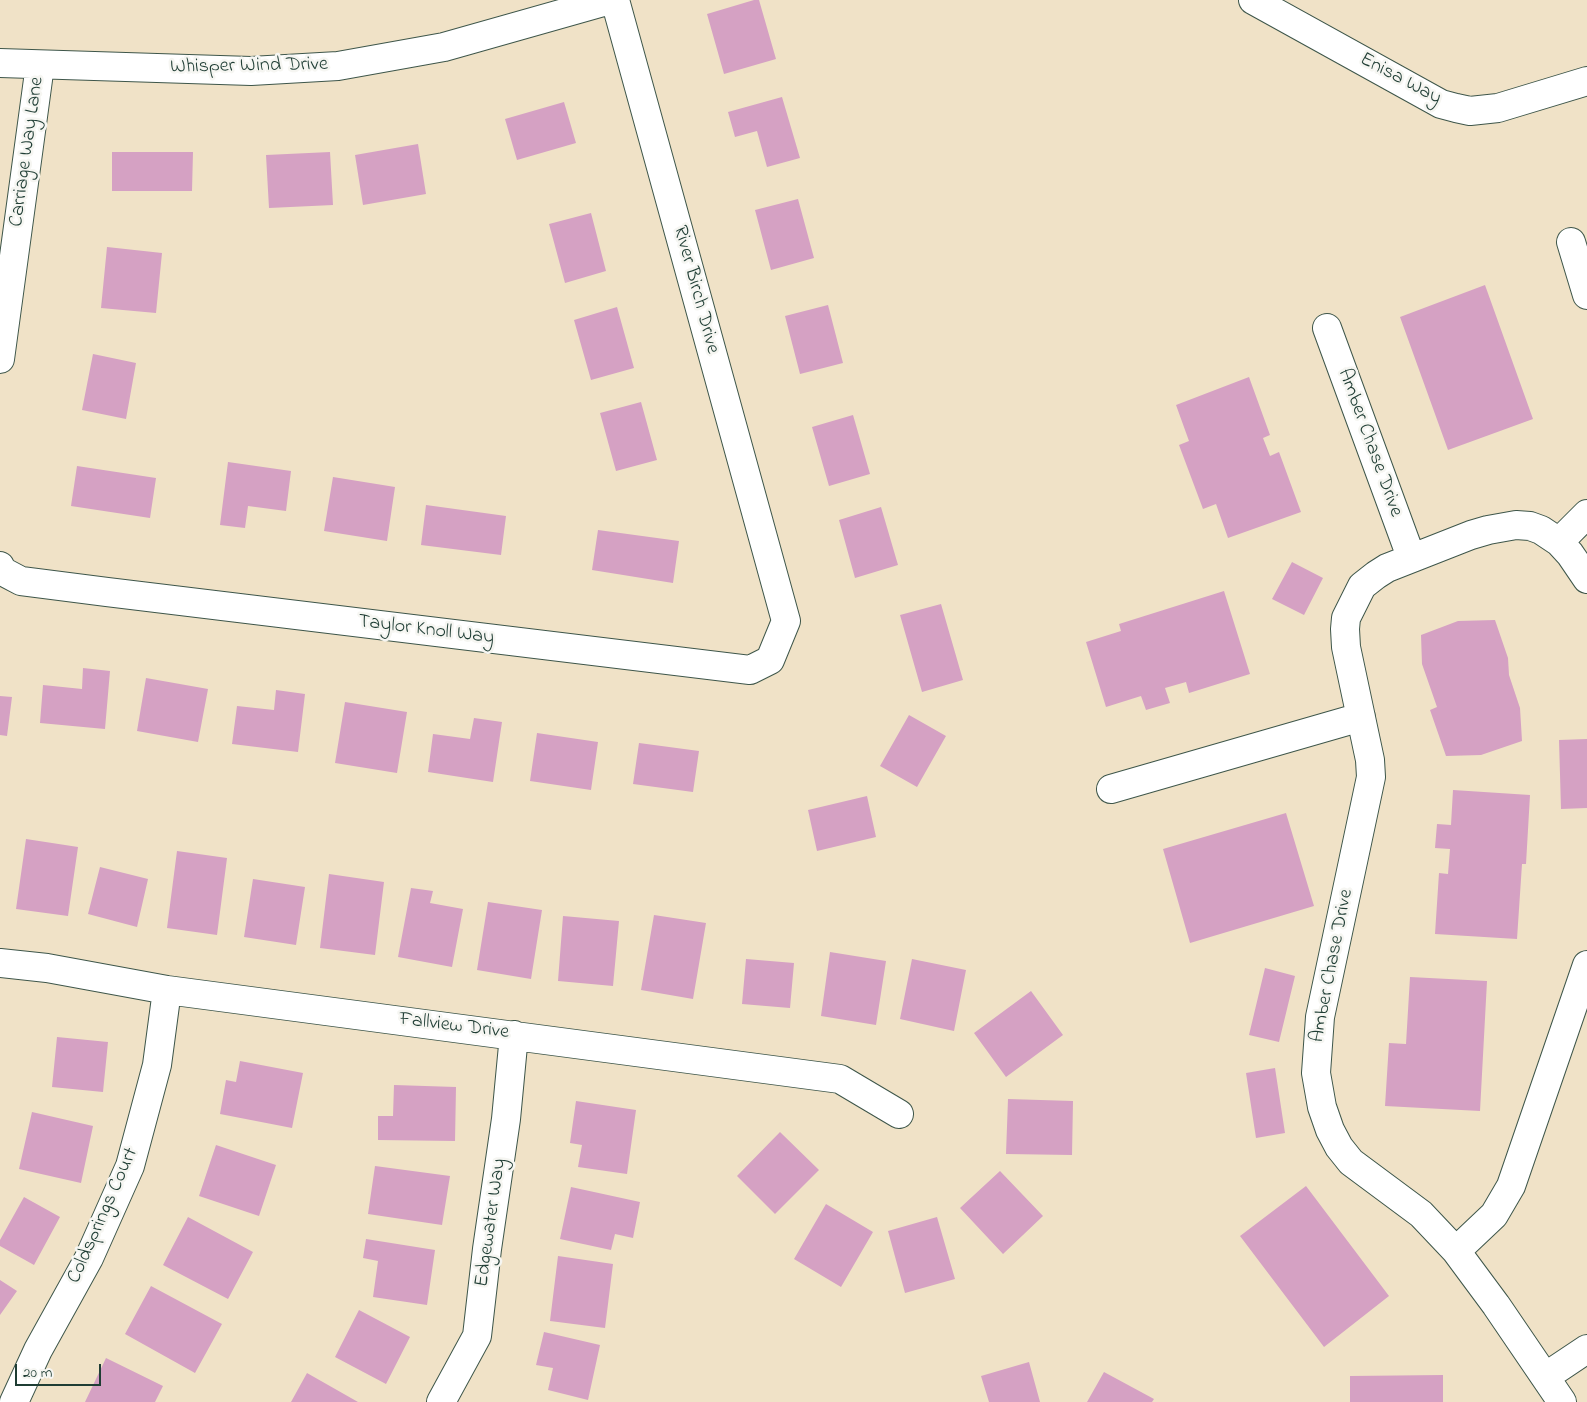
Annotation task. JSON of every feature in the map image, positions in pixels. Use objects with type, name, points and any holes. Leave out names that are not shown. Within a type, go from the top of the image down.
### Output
[{"type":"street","name":"Whisper Wind Drive","points":[[0,63],[251,72],[338,66],[444,47],[610,0]]},
{"type":"street","name":"River Birch Drive","points":[[615,0],[775,579]]},
{"type":"street","name":"Enisa Way","points":[[1253,0],[1442,104],[1456,108],[1470,111],[1498,108],[1587,81]]},
{"type":"street","name":"Carriage Way Lane","points":[[0,359],[40,65]]},
{"type":"street","points":[[1571,242],[1587,295]]},
{"type":"street","name":"Amber Chase Drive","points":[[1327,328],[1411,557]]},
{"type":"street","points":[[1559,542],[1587,514]]},
{"type":"street","name":"Amber Chase Drive","points":[[1562,1402],[1456,1250],[1421,1214],[1351,1162],[1339,1147],[1330,1130],[1318,1090],[1316,1072],[1320,1016],[1371,777],[1370,760],[1346,647],[1345,630],[1346,618],[1362,586],[1382,571],[1411,557],[1488,530],[1516,526],[1530,526],[1541,530],[1559,542],[1570,554],[1587,579]]},
{"type":"street","name":"Taylor Knoll Way","points":[[0,566],[2,571],[21,580],[107,592],[750,670],[770,660],[786,621],[775,579]]},
{"type":"street","points":[[1111,789],[1361,717]]},
{"type":"street","name":"Fallview Drive","points":[[0,963],[47,968],[167,990],[840,1079],[899,1114]]},
{"type":"street","points":[[1456,1250],[1494,1215],[1510,1186],[1587,965]]},
{"type":"street","name":"Coldsprings Court","points":[[14,1402],[38,1350],[90,1258],[130,1166],[157,1065],[167,990]]},
{"type":"street","name":"Edgewater Way","points":[[441,1402],[477,1336],[487,1249],[506,1119],[514,1035]]},
{"type":"street","points":[[1545,1377],[1587,1349]]},
{"type":"building","points":[[759,0],[776,59],[724,74],[707,14]]},
{"type":"building","points":[[782,97],[800,158],[767,167],[757,131],[735,137],[728,112]]},
{"type":"building","points":[[564,102],[576,143],[517,160],[505,119]]},
{"type":"building","points":[[418,144],[426,194],[363,205],[355,155]]},
{"type":"building","points":[[112,152],[193,152],[192,191],[112,191]]},
{"type":"building","points":[[330,152],[333,205],[269,208],[266,155]]},
{"type":"building","points":[[798,199],[814,258],[771,270],[755,210]]},
{"type":"building","points":[[591,213],[606,271],[565,283],[549,224]]},
{"type":"building","points":[[107,247],[162,253],[156,313],[101,308]]},
{"type":"building","points":[[1485,285],[1533,419],[1448,450],[1400,317]]},
{"type":"building","points":[[828,305],[843,363],[800,374],[785,316]]},
{"type":"building","points":[[617,307],[634,368],[591,380],[574,320]]},
{"type":"building","points":[[93,354],[136,363],[126,419],[82,410]]},
{"type":"building","points":[[1249,377],[1270,435],[1263,438],[1270,456],[1279,452],[1301,512],[1228,538],[1216,504],[1203,509],[1179,445],[1189,441],[1176,405]]},
{"type":"building","points":[[641,402],[657,460],[616,471],[600,413]]},
{"type":"building","points":[[853,415],[870,474],[829,486],[812,427]]},
{"type":"building","points":[[228,462],[291,471],[286,511],[248,506],[245,528],[220,525]]},
{"type":"building","points":[[77,466],[156,478],[150,518],[71,506]]},
{"type":"building","points":[[333,477],[395,487],[387,541],[324,531]]},
{"type":"building","points":[[426,505],[506,516],[501,555],[421,545]]},
{"type":"building","points":[[881,507],[898,565],[855,578],[839,520]]},
{"type":"building","points":[[598,530],[679,541],[673,583],[592,570]]},
{"type":"building","points":[[1292,562],[1323,578],[1304,615],[1272,599]]},
{"type":"building","points":[[1224,591],[1250,674],[1189,693],[1186,682],[1165,688],[1170,703],[1146,710],[1141,696],[1106,707],[1086,642],[1121,631],[1119,624]]},
{"type":"building","points":[[941,604],[963,680],[922,692],[900,615]]},
{"type":"building","points":[[1495,620],[1508,658],[1509,675],[1520,708],[1522,741],[1481,755],[1446,756],[1430,710],[1437,707],[1422,664],[1421,635],[1458,621]]},
{"type":"building","points":[[83,668],[110,671],[105,729],[40,723],[43,685],[82,689]]},
{"type":"building","points":[[146,678],[208,689],[198,742],[137,731]]},
{"type":"building","points":[[276,690],[305,694],[298,752],[232,744],[237,706],[274,710]]},
{"type":"building","points":[[0,696],[12,697],[7,736],[0,735]]},
{"type":"building","points":[[345,702],[407,712],[397,773],[335,763]]},
{"type":"building","points":[[909,715],[946,736],[917,787],[880,766]]},
{"type":"building","points":[[474,718],[502,722],[493,782],[428,772],[433,734],[470,739]]},
{"type":"building","points":[[537,733],[598,742],[591,790],[530,781]]},
{"type":"building","points":[[1587,739],[1587,808],[1561,809],[1559,740]]},
{"type":"building","points":[[639,743],[699,751],[693,792],[633,784]]},
{"type":"building","points":[[1453,790],[1530,795],[1526,864],[1522,864],[1517,939],[1435,934],[1439,873],[1448,874],[1450,849],[1435,848],[1437,824],[1451,825]]},
{"type":"building","points":[[867,796],[876,837],[817,851],[808,810]]},
{"type":"building","points":[[1286,813],[1314,906],[1190,943],[1163,849]]},
{"type":"building","points":[[26,839],[78,847],[68,916],[16,909]]},
{"type":"building","points":[[177,851],[227,858],[217,935],[167,928]]},
{"type":"building","points":[[100,867],[148,879],[137,927],[88,914]]},
{"type":"building","points":[[329,874],[384,882],[375,955],[320,948]]},
{"type":"building","points":[[253,879],[305,887],[296,945],[244,937]]},
{"type":"building","points":[[411,888],[433,891],[430,903],[463,909],[452,967],[398,957]]},
{"type":"building","points":[[488,902],[542,910],[531,979],[477,970]]},
{"type":"building","points":[[654,915],[706,923],[693,999],[641,990]]},
{"type":"building","points":[[563,916],[619,921],[613,986],[558,981]]},
{"type":"building","points":[[830,952],[886,961],[876,1025],[821,1016]]},
{"type":"building","points":[[746,959],[794,963],[790,1008],[742,1004]]},
{"type":"building","points":[[912,959],[966,970],[954,1031],[900,1019]]},
{"type":"building","points":[[1265,968],[1295,976],[1279,1042],[1249,1035]]},
{"type":"building","points":[[1410,977],[1487,981],[1480,1111],[1385,1106],[1389,1043],[1406,1044]]},
{"type":"building","points":[[1031,991],[1063,1035],[1006,1077],[974,1033]]},
{"type":"building","points":[[57,1037],[108,1042],[103,1092],[52,1087]]},
{"type":"building","points":[[240,1061],[303,1073],[292,1128],[220,1114],[226,1080],[236,1082]]},
{"type":"building","points":[[1275,1068],[1285,1133],[1256,1138],[1246,1073]]},
{"type":"building","points":[[394,1085],[456,1087],[455,1141],[378,1140],[378,1116],[393,1116]]},
{"type":"building","points":[[1008,1099],[1073,1101],[1072,1155],[1006,1154]]},
{"type":"building","points":[[576,1101],[636,1110],[627,1174],[578,1167],[582,1145],[570,1143]]},
{"type":"building","points":[[32,1112],[93,1126],[81,1183],[19,1169]]},
{"type":"building","points":[[780,1132],[819,1170],[775,1214],[737,1176]]},
{"type":"building","points":[[216,1145],[276,1165],[259,1216],[199,1196]]},
{"type":"building","points":[[375,1166],[450,1176],[442,1225],[368,1214]]},
{"type":"building","points":[[1000,1171],[1043,1216],[1003,1254],[960,1208]]},
{"type":"building","points":[[1306,1186],[1389,1296],[1324,1347],[1240,1236]]},
{"type":"building","points":[[571,1187],[640,1202],[633,1238],[615,1234],[611,1250],[560,1239]]},
{"type":"building","points":[[24,1197],[60,1217],[34,1265],[0,1246],[0,1240]]},
{"type":"building","points":[[826,1204],[873,1232],[841,1287],[794,1259]]},
{"type":"building","points":[[188,1217],[253,1252],[228,1299],[163,1265]]},
{"type":"building","points":[[937,1217],[955,1279],[905,1293],[888,1231]]},
{"type":"building","points":[[366,1239],[435,1250],[427,1305],[373,1297],[378,1261],[363,1258]]},
{"type":"building","points":[[558,1256],[613,1264],[605,1328],[550,1321]]},
{"type":"building","points":[[0,1280],[17,1291],[0,1315]]},
{"type":"building","points":[[151,1286],[222,1324],[195,1373],[125,1334]]},
{"type":"building","points":[[359,1310],[410,1337],[386,1384],[335,1357]]},
{"type":"building","points":[[544,1332],[600,1345],[588,1400],[548,1390],[553,1368],[536,1365]]},
{"type":"building","points":[[106,1358],[163,1386],[155,1402],[85,1402]]},
{"type":"building","points":[[1029,1362],[1040,1402],[989,1402],[981,1376]]},
{"type":"building","points":[[1104,1372],[1154,1399],[1152,1402],[1087,1402]]},
{"type":"building","points":[[307,1373],[358,1402],[291,1402]]},
{"type":"building","points":[[1443,1375],[1443,1402],[1350,1402],[1350,1376]]}]
